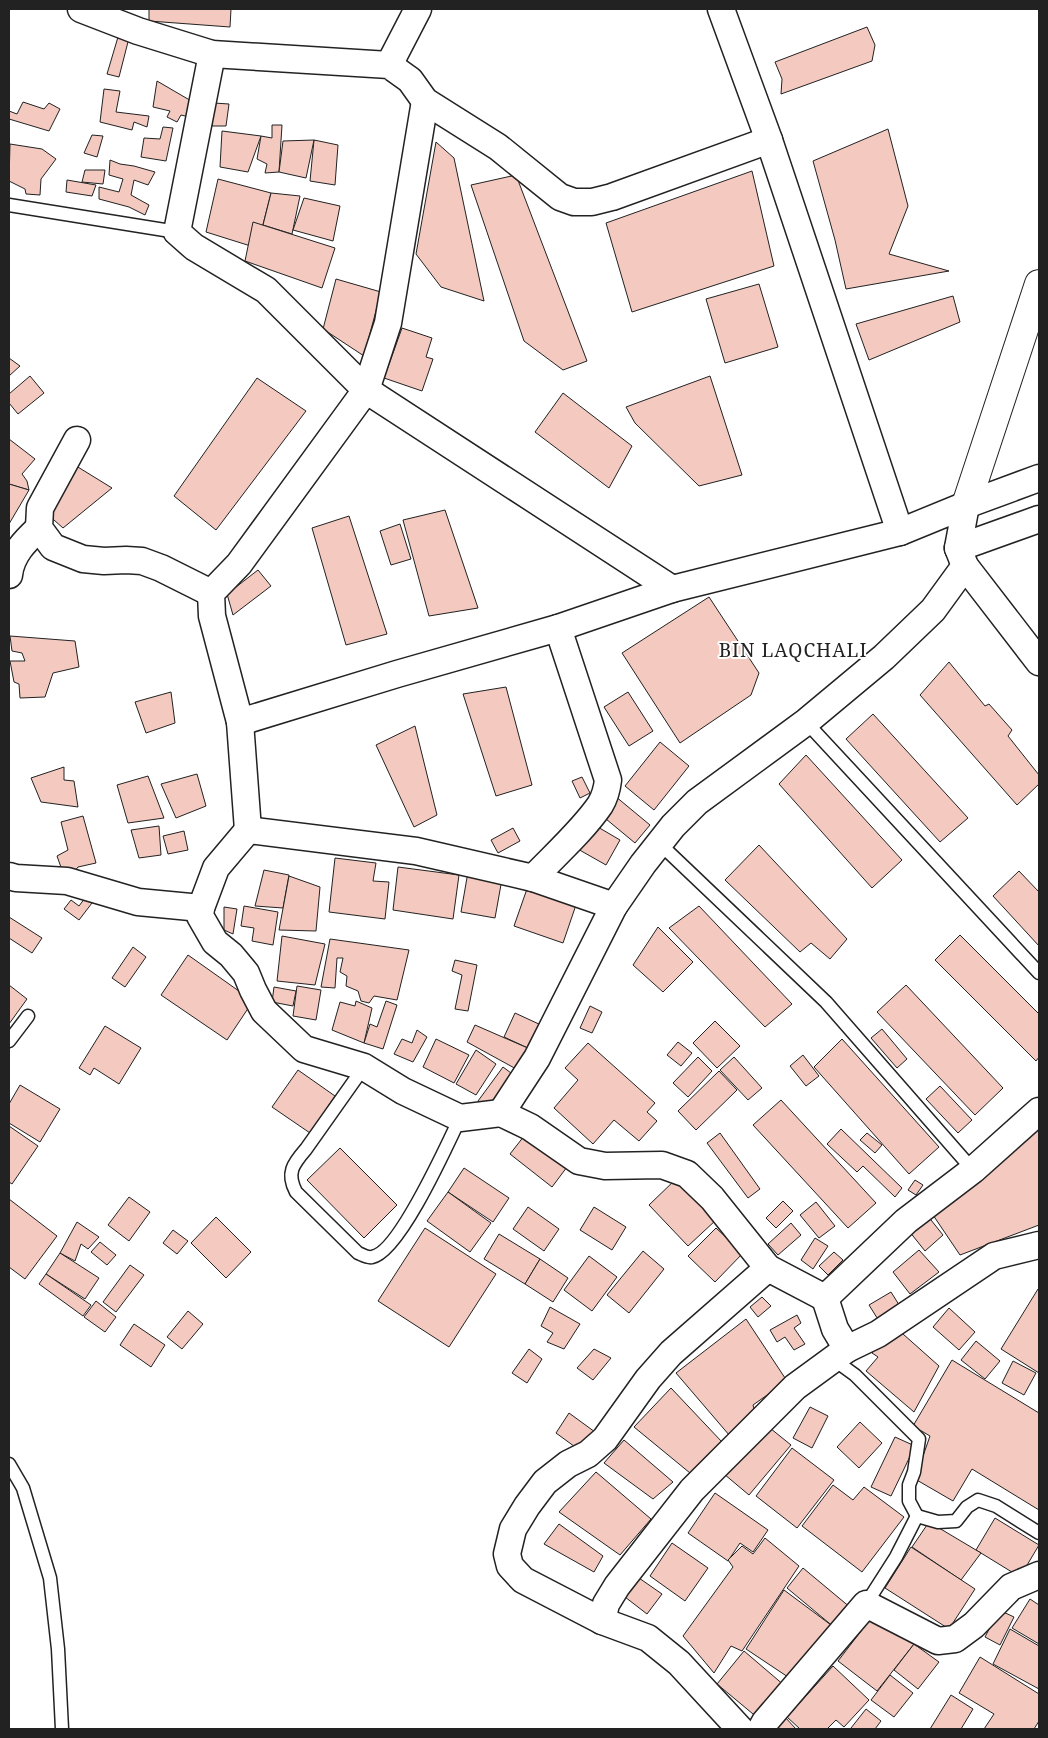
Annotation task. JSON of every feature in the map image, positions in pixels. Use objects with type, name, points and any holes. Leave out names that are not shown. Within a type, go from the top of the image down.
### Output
[{"type":"main road","points":[[966,505],[1039,284]]},
{"type":"street","points":[[81,9],[138,31],[212,54],[388,65],[410,80],[425,101],[498,147],[560,197],[574,202],[592,202],[612,197],[769,140]]},
{"type":"street","points":[[388,65],[418,9]]},
{"type":"street","points":[[721,9],[769,140],[900,532]]},
{"type":"street","points":[[212,54],[177,232],[194,247],[266,290],[366,390],[672,590]]},
{"type":"street","points":[[425,101],[388,323],[366,390],[239,564],[211,593],[212,616],[240,722],[248,830],[216,868],[201,908],[200,916],[214,942],[231,955],[246,973],[264,1011],[304,1049],[364,1067],[403,1091],[460,1118],[501,1113],[530,1127],[579,1161],[605,1166],[662,1165],[687,1174],[712,1198],[768,1268],[825,1298],[835,1329],[840,1354]]},
{"type":"street","points":[[77,440],[40,508],[39,528],[54,547],[83,559],[142,561],[161,568],[211,593]]},
{"type":"street","points":[[240,722],[397,674],[558,628],[672,590],[900,532],[1039,478]]},
{"type":"street","points":[[501,1113],[537,1058],[614,906],[659,843],[697,802],[806,722],[884,657],[933,610],[961,557],[966,505]]},
{"type":"street","points":[[961,557],[1039,519]]},
{"type":"street","points":[[9,576],[9,569],[22,543],[39,528]]},
{"type":"street","points":[[961,557],[1039,662]]},
{"type":"street","points":[[533,878],[587,822],[600,805],[606,793],[608,780],[558,628]]},
{"type":"street","points":[[248,830],[416,851],[533,878],[614,906]]},
{"type":"street","points":[[9,876],[67,881],[138,902],[201,908]]},
{"type":"street","points":[[825,1298],[906,1221],[973,1170],[1039,1112]]},
{"type":"street","points":[[602,1621],[606,1604],[617,1586],[692,1490],[795,1387],[840,1354],[878,1334],[994,1256],[1039,1245]]},
{"type":"street","points":[[740,1729],[679,1663],[656,1644],[648,1638],[602,1621],[523,1580],[510,1566],[507,1554],[513,1529],[545,1482],[568,1464],[588,1454],[605,1439],[648,1379],[671,1353],[768,1268]]},
{"type":"street","points":[[761,1729],[866,1604],[938,1641],[955,1638],[974,1624],[1011,1587],[1039,1575]]},
{"type":"lane","points":[[9,205],[177,232]]},
{"type":"lane","points":[[806,722],[1039,973]]},
{"type":"lane","points":[[659,843],[826,1002],[973,1170]]},
{"type":"lane","points":[[9,1041],[28,1016]]},
{"type":"lane","points":[[364,1067],[296,1161],[290,1174],[291,1183],[296,1192],[358,1253],[366,1257],[373,1257],[382,1253],[400,1230],[426,1189],[460,1118]]},
{"type":"lane","points":[[840,1354],[855,1375],[919,1439],[914,1472],[908,1485],[909,1501],[916,1516],[938,1522],[956,1521],[967,1507],[978,1500],[996,1506],[1039,1533]]},
{"type":"lane","points":[[9,1464],[23,1488],[50,1578],[58,1649],[62,1729]]},
{"type":"lane","points":[[866,1604],[896,1558],[916,1516]]},
{"type":"building","points":[[149,9],[231,9],[230,27],[149,21]]},
{"type":"building","points":[[867,27],[875,45],[872,61],[781,94],[782,79],[775,62]]},
{"type":"building","points":[[118,37],[129,38],[119,77],[107,74]]},
{"type":"building","points":[[157,81],[193,102],[189,117],[181,115],[177,122],[167,117],[170,111],[153,107]]},
{"type":"building","points":[[104,89],[120,91],[116,112],[149,116],[147,127],[134,122],[132,130],[100,122]]},
{"type":"building","points":[[23,102],[44,109],[49,103],[60,109],[49,131],[9,119],[9,111],[17,114]]},
{"type":"building","points":[[214,103],[229,104],[226,126],[212,126]]},
{"type":"building","points":[[272,125],[282,125],[279,172],[265,173],[267,164],[257,159],[261,136],[272,138]]},
{"type":"building","points":[[163,127],[173,128],[166,161],[141,157],[144,138],[160,139]]},
{"type":"building","points":[[888,129],[908,206],[889,254],[949,271],[846,289],[835,240],[813,161]]},
{"type":"building","points":[[222,131],[261,136],[248,172],[220,167]]},
{"type":"building","points":[[92,135],[103,136],[97,157],[84,153]]},
{"type":"building","points":[[314,140],[338,145],[335,185],[310,181]]},
{"type":"building","points":[[314,140],[306,178],[279,172],[283,141]]},
{"type":"building","points":[[436,142],[454,158],[484,301],[441,287],[416,254]]},
{"type":"building","points":[[10,144],[42,149],[56,159],[41,179],[40,195],[26,194],[25,189],[9,181]]},
{"type":"building","points":[[110,160],[155,172],[148,185],[134,180],[131,195],[149,205],[145,215],[129,207],[99,199],[99,187],[119,192],[123,179],[109,175]]},
{"type":"building","points":[[85,170],[105,170],[103,184],[82,182]]},
{"type":"building","points":[[752,171],[774,266],[632,312],[606,223]]},
{"type":"building","points":[[516,175],[587,361],[563,370],[524,341],[471,185]]},
{"type":"building","points":[[218,179],[271,193],[257,248],[206,232]]},
{"type":"building","points":[[67,180],[96,185],[92,196],[66,192]]},
{"type":"building","points":[[271,193],[300,196],[292,234],[263,225]]},
{"type":"building","points":[[304,198],[340,206],[333,241],[293,230]]},
{"type":"building","points":[[253,222],[335,248],[322,288],[245,261]]},
{"type":"building","points":[[336,279],[381,292],[364,356],[323,329]]},
{"type":"building","points":[[759,284],[778,347],[725,363],[706,299]]},
{"type":"building","points":[[953,296],[960,322],[869,360],[856,324]]},
{"type":"building","points":[[402,328],[432,338],[426,357],[433,359],[422,391],[384,378]]},
{"type":"building","points":[[9,358],[20,366],[9,376]]},
{"type":"building","points":[[30,376],[44,393],[18,414],[9,403],[9,394]]},
{"type":"building","points":[[710,376],[742,475],[699,486],[635,423],[626,407]]},
{"type":"building","points":[[257,378],[306,411],[216,530],[174,496]]},
{"type":"building","points":[[563,393],[632,446],[609,488],[535,432]]},
{"type":"building","points":[[9,439],[35,459],[22,474],[27,481],[29,490],[9,484]]},
{"type":"building","points":[[73,464],[112,488],[63,528],[45,512]]},
{"type":"building","points":[[9,484],[29,490],[9,524]]},
{"type":"building","points":[[445,510],[478,608],[429,616],[403,520]]},
{"type":"building","points":[[349,516],[387,634],[346,645],[312,528]]},
{"type":"building","points":[[400,524],[411,559],[391,565],[380,531]]},
{"type":"building","points":[[258,570],[271,586],[233,615],[227,594]]},
{"type":"building","points":[[709,597],[759,673],[751,695],[680,743],[622,653]]},
{"type":"building","points":[[10,636],[75,641],[79,667],[53,673],[45,697],[20,698],[19,684],[14,682],[10,661],[25,661],[22,653],[12,651]]},
{"type":"building","points":[[949,662],[985,706],[989,704],[1012,730],[1008,736],[1039,775],[1039,784],[1017,805],[920,695]]},
{"type":"building","points":[[506,687],[532,785],[496,796],[463,694]]},
{"type":"building","points":[[171,692],[175,723],[146,733],[135,702]]},
{"type":"building","points":[[628,692],[653,731],[629,746],[604,707]]},
{"type":"building","points":[[873,714],[968,818],[940,842],[846,739]]},
{"type":"building","points":[[415,726],[437,815],[414,827],[376,745]]},
{"type":"building","points":[[660,742],[689,766],[654,810],[625,786]]},
{"type":"building","points":[[806,755],[902,860],[872,888],[779,784]]},
{"type":"building","points":[[64,767],[64,780],[74,781],[78,807],[41,802],[31,778]]},
{"type":"building","points":[[197,774],[206,806],[176,818],[161,784]]},
{"type":"building","points":[[148,776],[164,818],[128,823],[117,785]]},
{"type":"building","points":[[582,777],[590,793],[580,798],[572,781]]},
{"type":"building","points":[[615,796],[650,825],[635,843],[600,814]]},
{"type":"building","points":[[83,816],[96,863],[78,867],[74,872],[63,873],[57,856],[68,850],[61,822]]},
{"type":"building","points":[[591,823],[620,840],[606,865],[576,848]]},
{"type":"building","points":[[159,826],[161,855],[139,858],[131,830]]},
{"type":"building","points":[[513,828],[520,841],[498,853],[491,840]]},
{"type":"building","points":[[184,831],[188,850],[168,854],[163,836]]},
{"type":"building","points":[[759,845],[847,939],[830,959],[811,943],[800,952],[725,880]]},
{"type":"building","points":[[335,858],[376,863],[373,881],[389,882],[385,919],[329,912]]},
{"type":"building","points":[[398,867],[459,875],[453,919],[393,910]]},
{"type":"building","points":[[264,870],[289,875],[283,908],[255,906]]},
{"type":"building","points":[[1019,871],[1039,892],[1039,946],[993,896]]},
{"type":"building","points":[[468,872],[502,879],[495,918],[461,912]]},
{"type":"building","points":[[289,876],[320,887],[316,931],[279,930]]},
{"type":"building","points":[[528,886],[577,902],[563,943],[514,926]]},
{"type":"building","points":[[85,898],[92,903],[79,920],[64,909],[71,900],[79,906]]},
{"type":"building","points":[[244,906],[278,912],[273,945],[252,941],[254,928],[241,926]]},
{"type":"building","points":[[699,906],[792,1004],[765,1027],[669,928]]},
{"type":"building","points":[[224,907],[237,909],[233,934],[224,930]]},
{"type":"building","points":[[9,917],[42,938],[32,953],[9,938]]},
{"type":"building","points":[[658,927],[693,962],[663,992],[633,965]]},
{"type":"building","points":[[960,935],[1039,1014],[1039,1057],[1036,1061],[935,960]]},
{"type":"building","points":[[282,936],[325,944],[315,985],[277,981]]},
{"type":"building","points":[[330,939],[409,950],[397,1000],[374,996],[369,1003],[361,1001],[358,991],[346,986],[347,976],[340,972],[343,958],[337,958],[335,988],[321,987]]},
{"type":"building","points":[[133,947],[146,957],[125,987],[112,978]]},
{"type":"building","points":[[188,955],[253,1001],[227,1040],[161,995]]},
{"type":"building","points":[[455,960],[477,965],[468,1011],[455,1009],[462,975],[452,971]]},
{"type":"building","points":[[9,985],[27,999],[9,1024]]},
{"type":"building","points":[[906,985],[1003,1088],[975,1115],[877,1012]]},
{"type":"building","points":[[297,986],[321,990],[316,1020],[293,1016]]},
{"type":"building","points":[[274,987],[296,991],[293,1006],[272,1002]]},
{"type":"building","points":[[356,1001],[372,1008],[364,1043],[332,1030],[340,1002],[355,1006]]},
{"type":"building","points":[[386,1001],[397,1005],[383,1049],[364,1043],[370,1024],[377,1027]]},
{"type":"building","points":[[590,1006],[602,1012],[592,1033],[580,1028]]},
{"type":"building","points":[[515,1013],[541,1025],[530,1049],[504,1037]]},
{"type":"building","points":[[715,1021],[740,1046],[717,1068],[693,1043]]},
{"type":"building","points":[[475,1025],[530,1049],[518,1070],[467,1042]]},
{"type":"building","points":[[105,1026],[141,1048],[119,1084],[94,1068],[90,1075],[79,1068]]},
{"type":"building","points":[[882,1029],[907,1059],[897,1068],[871,1038]]},
{"type":"building","points":[[417,1030],[427,1037],[413,1062],[394,1054],[402,1039],[412,1043]]},
{"type":"building","points":[[436,1039],[469,1055],[454,1083],[423,1067]]},
{"type":"building","points":[[842,1039],[939,1147],[909,1174],[814,1067]]},
{"type":"building","points":[[678,1042],[692,1053],[681,1066],[667,1055]]},
{"type":"building","points":[[588,1043],[655,1103],[647,1112],[657,1121],[639,1141],[614,1120],[593,1144],[554,1108],[578,1080],[565,1068]]},
{"type":"building","points":[[476,1050],[496,1064],[476,1095],[456,1084]]},
{"type":"building","points":[[803,1055],[819,1076],[806,1086],[790,1066]]},
{"type":"building","points":[[698,1057],[712,1071],[688,1097],[673,1083]]},
{"type":"building","points":[[734,1057],[762,1088],[748,1100],[720,1070]]},
{"type":"building","points":[[503,1067],[515,1076],[492,1110],[478,1101]]},
{"type":"building","points":[[298,1070],[335,1096],[310,1133],[272,1107]]},
{"type":"building","points":[[719,1071],[737,1090],[696,1130],[678,1111]]},
{"type":"building","points":[[20,1085],[60,1109],[40,1142],[9,1123],[9,1104]]},
{"type":"building","points":[[940,1086],[972,1120],[958,1133],[926,1099]]},
{"type":"building","points":[[781,1100],[876,1203],[848,1228],[753,1125]]},
{"type":"building","points":[[1039,1124],[1039,1225],[960,1255],[933,1215]]},
{"type":"building","points":[[9,1126],[38,1146],[12,1184],[9,1182]]},
{"type":"building","points":[[841,1129],[902,1188],[895,1197],[863,1166],[857,1172],[827,1144]]},
{"type":"building","points":[[528,1131],[570,1163],[552,1187],[510,1154]]},
{"type":"building","points":[[720,1133],[760,1189],[748,1198],[707,1143]]},
{"type":"building","points":[[867,1133],[882,1145],[875,1153],[860,1140]]},
{"type":"building","points":[[340,1148],[397,1205],[364,1238],[307,1180]]},
{"type":"building","points":[[464,1168],[509,1198],[493,1222],[448,1192]]},
{"type":"building","points":[[676,1179],[716,1220],[688,1246],[649,1205]]},
{"type":"building","points":[[915,1180],[923,1185],[916,1195],[908,1190]]},
{"type":"building","points":[[448,1192],[491,1223],[470,1252],[427,1221]]},
{"type":"building","points":[[129,1197],[150,1212],[129,1241],[108,1225]]},
{"type":"building","points":[[9,1199],[57,1236],[25,1279],[9,1267]]},
{"type":"building","points":[[783,1201],[793,1211],[776,1228],[766,1218]]},
{"type":"building","points":[[816,1202],[835,1226],[819,1238],[800,1215]]},
{"type":"building","points":[[528,1207],[559,1229],[544,1251],[513,1229]]},
{"type":"building","points":[[594,1207],[626,1227],[612,1250],[580,1230]]},
{"type":"building","points":[[923,1210],[943,1235],[925,1251],[905,1226]]},
{"type":"building","points":[[216,1217],[251,1252],[226,1278],[191,1243]]},
{"type":"building","points":[[77,1222],[99,1237],[88,1249],[81,1244],[75,1261],[60,1253]]},
{"type":"building","points":[[791,1223],[801,1235],[778,1255],[768,1244]]},
{"type":"building","points":[[425,1228],[496,1274],[449,1347],[378,1301]]},
{"type":"building","points":[[716,1228],[743,1253],[715,1282],[688,1256]]},
{"type":"building","points":[[173,1230],[188,1241],[177,1254],[163,1243]]},
{"type":"building","points":[[499,1234],[540,1259],[525,1284],[484,1259]]},
{"type":"building","points":[[815,1238],[828,1246],[813,1269],[801,1260]]},
{"type":"building","points":[[100,1242],[116,1255],[107,1265],[91,1252]]},
{"type":"building","points":[[919,1250],[939,1272],[910,1294],[893,1272]]},
{"type":"building","points":[[643,1251],[664,1269],[629,1313],[607,1295]]},
{"type":"building","points":[[834,1252],[843,1260],[828,1275],[819,1266]]},
{"type":"building","points":[[60,1253],[99,1278],[85,1299],[46,1274]]},
{"type":"building","points":[[589,1256],[617,1277],[592,1311],[564,1290]]},
{"type":"building","points":[[540,1259],[568,1278],[553,1302],[525,1284]]},
{"type":"building","points":[[130,1265],[144,1275],[116,1312],[103,1302]]},
{"type":"building","points":[[46,1274],[91,1305],[83,1316],[39,1284]]},
{"type":"building","points":[[1039,1290],[1039,1373],[1001,1349]]},
{"type":"building","points":[[891,1292],[901,1308],[879,1321],[869,1305]]},
{"type":"building","points":[[762,1297],[771,1306],[758,1317],[750,1307]]},
{"type":"building","points":[[96,1301],[116,1317],[105,1332],[84,1317]]},
{"type":"building","points":[[550,1307],[580,1324],[564,1349],[547,1342],[553,1333],[541,1326]]},
{"type":"building","points":[[949,1308],[975,1332],[959,1350],[933,1327]]},
{"type":"building","points":[[188,1311],[203,1324],[182,1349],[167,1337]]},
{"type":"building","points":[[797,1315],[801,1323],[794,1328],[805,1344],[794,1350],[785,1337],[777,1342],[770,1330]]},
{"type":"building","points":[[746,1319],[787,1381],[753,1405],[756,1416],[730,1436],[676,1373]]},
{"type":"building","points":[[134,1324],[165,1345],[151,1367],[120,1345]]},
{"type":"building","points":[[894,1326],[939,1366],[914,1412],[866,1371],[878,1357],[872,1353]]},
{"type":"building","points":[[976,1341],[1000,1361],[985,1379],[961,1360]]},
{"type":"building","points":[[529,1349],[542,1359],[527,1383],[512,1373]]},
{"type":"building","points":[[594,1349],[611,1358],[593,1380],[577,1368]]},
{"type":"building","points":[[952,1360],[1039,1413],[1039,1510],[972,1469],[953,1501],[915,1479],[930,1436],[913,1426]]},
{"type":"building","points":[[1013,1361],[1036,1373],[1024,1395],[1002,1383]]},
{"type":"building","points":[[671,1388],[722,1442],[690,1473],[634,1427]]},
{"type":"building","points":[[810,1407],[828,1416],[812,1448],[793,1438]]},
{"type":"building","points":[[569,1413],[595,1432],[582,1452],[556,1433]]},
{"type":"building","points":[[860,1422],[882,1443],[859,1468],[837,1447]]},
{"type":"building","points":[[765,1424],[791,1445],[749,1495],[724,1474]]},
{"type":"building","points":[[895,1437],[915,1446],[891,1496],[871,1487]]},
{"type":"building","points":[[624,1440],[673,1482],[653,1499],[604,1463]]},
{"type":"building","points":[[792,1448],[834,1480],[797,1528],[756,1496]]},
{"type":"building","points":[[596,1472],[651,1519],[620,1555],[559,1512]]},
{"type":"building","points":[[833,1485],[853,1500],[864,1487],[904,1517],[862,1572],[802,1526]]},
{"type":"building","points":[[715,1493],[768,1530],[753,1552],[740,1543],[728,1561],[688,1533]]},
{"type":"building","points":[[995,1518],[1039,1545],[1020,1577],[976,1550]]},
{"type":"building","points":[[929,1522],[981,1553],[961,1580],[912,1547]]},
{"type":"building","points":[[559,1524],[603,1556],[594,1572],[544,1544]]},
{"type":"building","points":[[765,1538],[799,1566],[742,1651],[731,1646],[714,1673],[683,1636],[733,1567],[728,1560],[742,1546],[753,1554]]},
{"type":"building","points":[[672,1543],[708,1568],[685,1601],[650,1576]]},
{"type":"building","points":[[911,1547],[975,1589],[949,1629],[885,1588]]},
{"type":"building","points":[[803,1568],[851,1608],[835,1628],[787,1588]]},
{"type":"building","points":[[639,1578],[662,1594],[647,1614],[625,1597]]},
{"type":"building","points":[[784,1590],[835,1628],[791,1679],[746,1649]]},
{"type":"building","points":[[1030,1599],[1039,1605],[1039,1644],[1012,1628]]},
{"type":"building","points":[[999,1610],[1014,1617],[1000,1645],[985,1637]]},
{"type":"building","points":[[875,1613],[914,1644],[877,1691],[838,1661]]},
{"type":"building","points":[[1010,1629],[1039,1646],[1039,1689],[993,1664]]},
{"type":"building","points":[[914,1644],[939,1662],[918,1689],[894,1670]]},
{"type":"building","points":[[744,1651],[785,1686],[759,1719],[717,1684]]},
{"type":"building","points":[[980,1657],[1039,1694],[1039,1721],[1034,1729],[984,1729],[994,1714],[959,1693]]},
{"type":"building","points":[[833,1666],[869,1700],[844,1727],[836,1720],[827,1729],[800,1729],[787,1717]]},
{"type":"building","points":[[890,1675],[913,1693],[894,1717],[871,1700]]},
{"type":"building","points":[[951,1695],[973,1709],[961,1729],[930,1729]]},
{"type":"building","points":[[866,1709],[881,1721],[875,1729],[852,1729],[851,1728]]},
{"type":"building","points":[[784,1716],[796,1729],[771,1729]]},
{"type":"district","name":"BIN LAQCHALI","points":[[793,650]]}]
